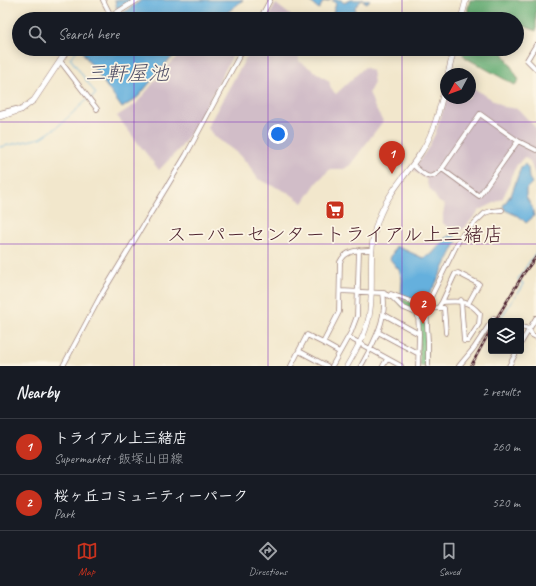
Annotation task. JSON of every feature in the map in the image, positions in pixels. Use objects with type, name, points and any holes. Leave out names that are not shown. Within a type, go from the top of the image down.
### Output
[{"type":"main road","points":[[117,12],[137,0]]},
{"type":"main road","points":[[463,12],[466,0]]},
{"type":"main road","points":[[0,117],[21,110],[34,100],[64,56]]},
{"type":"main road","points":[[449,68],[452,56]]},
{"type":"main road","points":[[347,366],[360,344],[369,320],[372,292],[372,250],[377,222],[382,209],[426,144],[433,129],[440,104]]},
{"type":"street","points":[[103,0],[107,12]]},
{"type":"street","points":[[264,12],[270,0]]},
{"type":"street","points":[[536,45],[527,60],[536,69]]},
{"type":"street","points":[[63,366],[103,291],[186,154],[239,56]]},
{"type":"street","points":[[61,62],[97,109]]},
{"type":"street","points":[[0,113],[16,109],[21,110]]},
{"type":"street","points":[[413,165],[429,177],[433,177],[442,169],[480,114],[518,141],[536,150]]},
{"type":"street","points":[[442,169],[479,196],[518,141]]},
{"type":"street","points":[[428,366],[426,308],[461,236],[485,213],[502,210]]},
{"type":"street","points":[[323,343],[339,312],[340,262],[344,256],[356,250],[372,250]]},
{"type":"street","points":[[332,366],[348,337],[357,316],[359,250]]},
{"type":"street","points":[[438,308],[455,274],[458,273],[479,284],[468,304]]},
{"type":"street","points":[[340,291],[383,293],[426,308],[444,308],[446,333]]},
{"type":"street","points":[[361,366],[378,332],[383,314],[383,293]]},
{"type":"street","points":[[383,293],[393,298],[402,307],[418,314],[418,366]]},
{"type":"street","points":[[442,302],[461,300],[480,314],[479,324],[468,341],[464,341],[461,300]]},
{"type":"street","points":[[383,314],[419,334]]},
{"type":"street","points":[[524,338],[536,318]]},
{"type":"street","points":[[460,366],[474,348],[488,326]]},
{"type":"street","points":[[524,329],[536,337]]},
{"type":"street","points":[[378,332],[419,354]]},
{"type":"street","points":[[291,366],[307,335],[339,352]]},
{"type":"street","points":[[348,337],[401,366]]},
{"type":"street","points":[[299,351],[327,366]]},
{"type":"street","points":[[509,366],[515,354]]},
{"type":"street","points":[[383,366],[387,359]]},
{"type":"shaded area","points":[[276,4],[286,12],[271,12]]},
{"type":"shaded area","points":[[178,56],[232,56],[198,122],[181,147],[159,170],[117,116],[136,104],[170,63]]},
{"type":"shaded area","points":[[247,56],[299,56],[299,61],[329,81],[331,89],[336,94],[365,67],[372,71],[374,83],[369,92],[375,108],[383,121],[350,165],[344,169],[330,169],[317,182],[303,203],[289,193],[258,179],[248,164],[237,153],[214,136],[208,128]]},
{"type":"shaded area","points":[[476,90],[504,107],[518,109],[536,128],[536,178],[530,161],[524,157],[517,165],[511,176],[509,185],[502,199],[480,210],[463,229],[457,233],[443,223],[445,205],[439,202],[428,186],[426,179],[414,171],[435,134],[445,104],[476,104]]},
{"type":"green space","points":[[470,0],[536,0],[536,31],[524,26],[524,12],[468,12]]},
{"type":"green space","points":[[464,56],[505,56],[519,80],[515,85]]},
{"type":"green space","points":[[397,298],[426,309],[426,366],[420,366],[419,313],[403,307],[396,299]]},
{"type":"water","points":[[115,0],[132,0],[117,9]]},
{"type":"water","name":"三軒屋池","points":[[142,0],[243,0],[228,12],[124,12]]},
{"type":"water","points":[[308,0],[331,0],[323,2],[319,9]]},
{"type":"water","points":[[332,0],[341,0],[344,3],[350,0],[362,0],[355,7],[355,12],[333,12],[336,4]]},
{"type":"water","points":[[362,0],[370,0],[367,3]]},
{"type":"water","name":"三軒屋池","points":[[85,56],[174,56],[167,62],[138,97],[122,108]]},
{"type":"water","points":[[525,164],[528,168],[529,178],[532,183],[526,189],[526,197],[532,207],[534,216],[526,223],[520,217],[505,210],[503,206],[512,193],[521,167]]},
{"type":"water","points":[[449,236],[455,236],[457,241],[435,285],[425,301],[422,303],[401,296],[402,279],[399,270],[390,259],[396,246],[423,258],[432,254]]},
{"type":"waterway","points":[[72,56],[70,58],[96,94],[90,98]]},
{"type":"waterway","points":[[0,147],[41,138],[56,128],[87,100]]},
{"type":"waterway","points":[[518,280],[536,252]]},
{"type":"waterway","points":[[501,318],[522,286],[523,283],[520,281]]},
{"type":"railway","points":[[497,318],[524,273],[536,257]]},
{"type":"railway","points":[[471,366],[488,335]]},
{"type":"place","name":"トライアル上三緒店","points":[[392,174]]},
{"type":"place","name":"スーパーセンタートライアル上三緒店","points":[[335,210]]},
{"type":"place","name":"桜ヶ丘コミュニティーパーク","points":[[423,324]]}]
